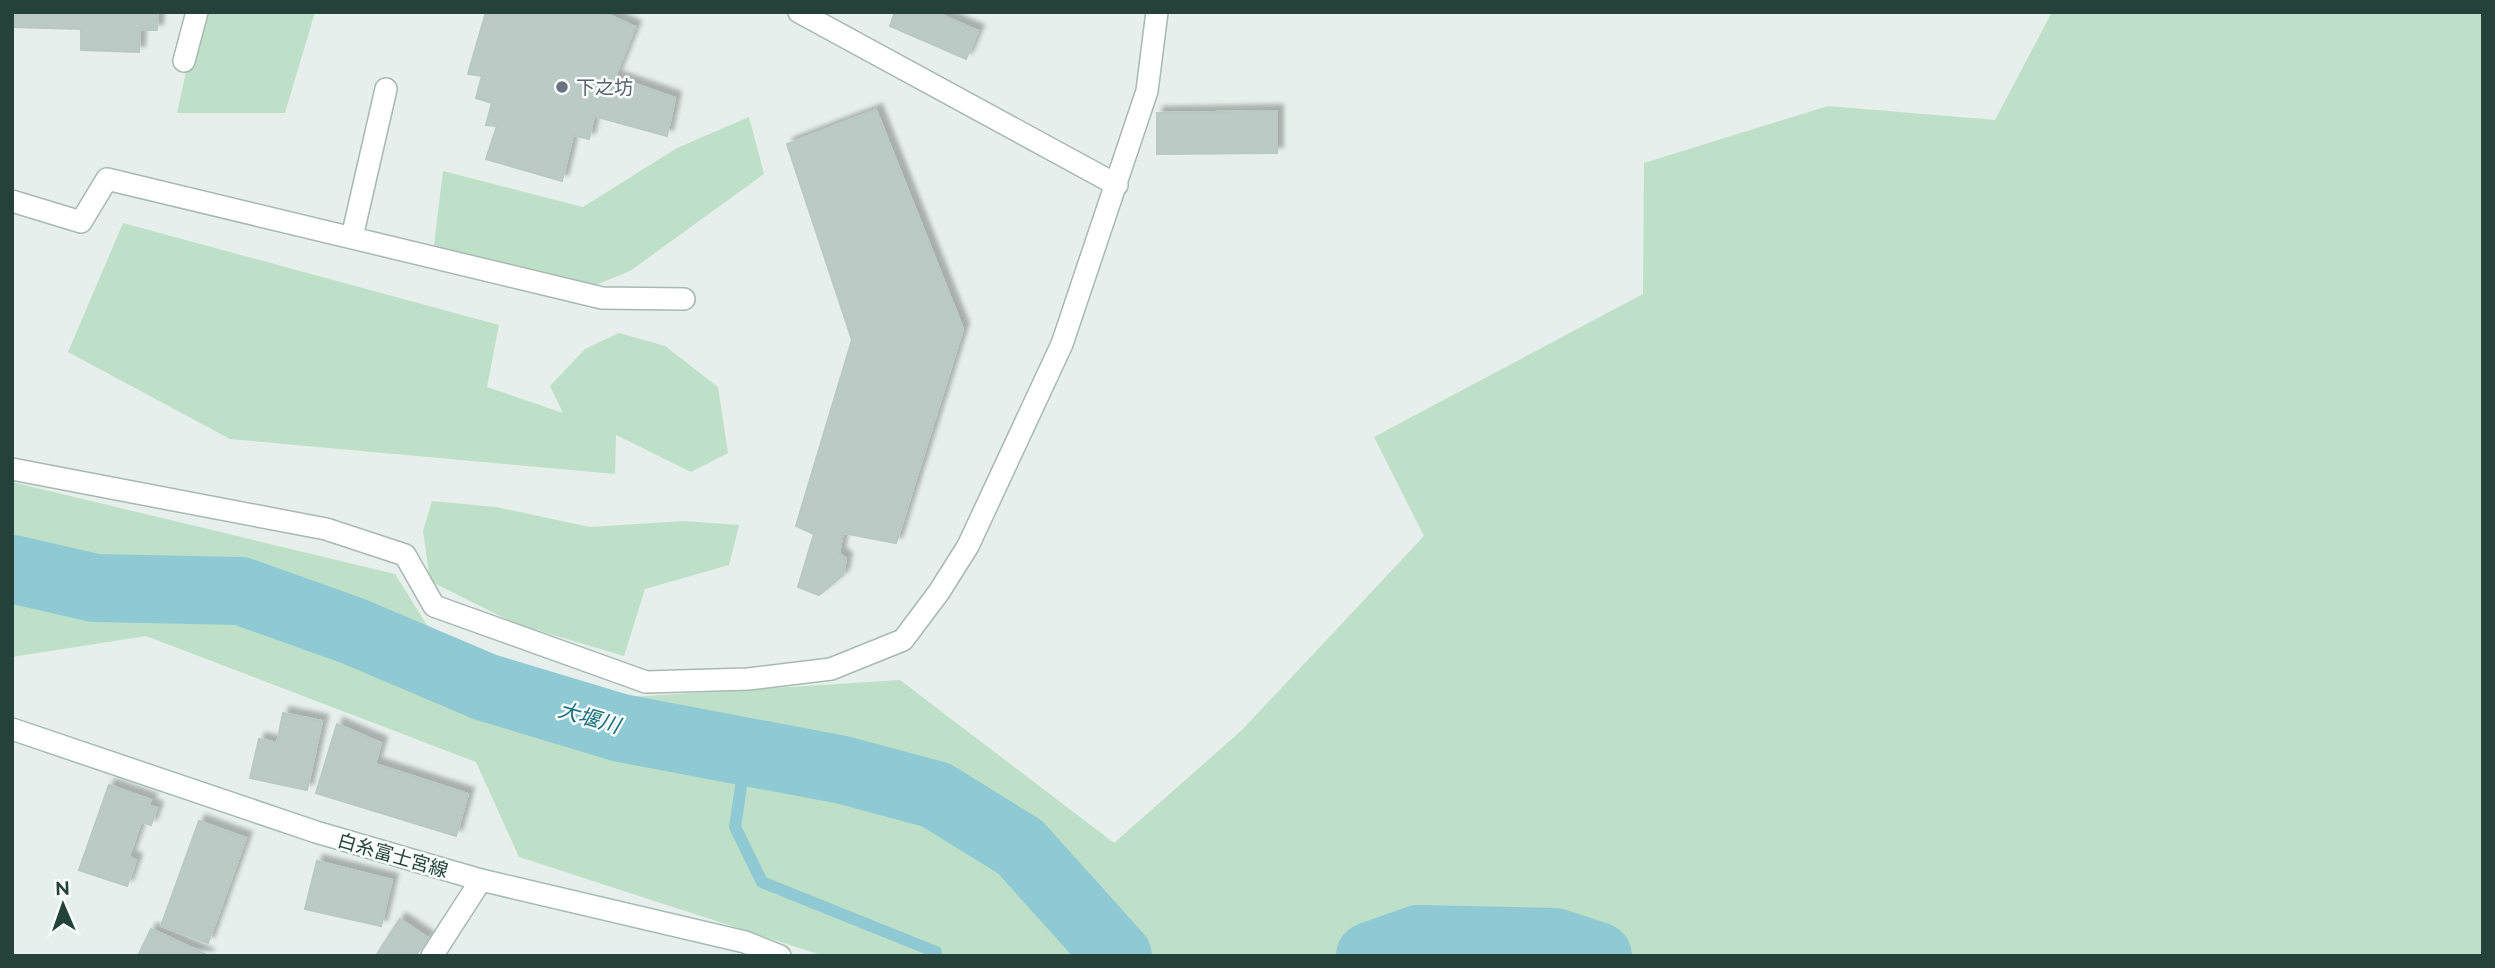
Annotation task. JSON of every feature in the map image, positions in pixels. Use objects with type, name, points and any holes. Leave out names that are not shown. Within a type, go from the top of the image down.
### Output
[{"type":"street","points":[[184,61],[197,12]]},
{"type":"street","points":[[799,12],[1117,185]]},
{"type":"street","points":[[12,469],[326,529],[405,555],[434,606],[646,682],[748,679],[831,669],[903,640],[939,592],[968,546],[1062,344],[1147,91],[1157,12]]},
{"type":"street","points":[[352,237],[386,89]]},
{"type":"street","points":[[12,201],[81,222],[107,179],[602,298],[684,299]]},
{"type":"street","name":"白糸富士宮線","points":[[12,729],[316,832],[481,880],[744,942],[780,956]]},
{"type":"street","points":[[432,956],[481,880]]},
{"type":"green space","points":[[199,12],[315,12],[285,113],[177,113]]},
{"type":"green space","points":[[2052,12],[2483,12],[2483,956],[824,956],[519,857],[476,762],[146,636],[12,657],[12,482],[395,574],[437,641],[629,697],[900,680],[1114,843],[1242,730],[1424,536],[1374,437],[1643,294],[1644,163],[1828,106],[1995,120]]},
{"type":"green space","points":[[749,117],[764,174],[630,271],[579,292],[434,245],[443,171],[583,207],[677,148]]},
{"type":"green space","points":[[123,223],[499,325],[487,387],[563,413],[550,386],[585,349],[619,333],[665,346],[718,387],[728,453],[691,472],[616,435],[615,474],[230,439],[68,352]]},
{"type":"green space","points":[[432,501],[496,507],[590,527],[683,521],[739,525],[729,565],[645,589],[624,656],[516,624],[430,581],[423,531]]},
{"type":"building","points":[[12,12],[158,12],[157,30],[140,30],[139,52],[81,50],[81,29],[12,27]]},
{"type":"building","name":"下之坊","points":[[486,12],[603,12],[635,27],[615,77],[675,98],[667,136],[594,116],[589,139],[573,135],[562,181],[486,159],[497,126],[486,125],[492,103],[476,98],[482,76],[468,74]]},
{"type":"building","points":[[895,12],[935,12],[978,31],[966,59],[890,26]]},
{"type":"building","points":[[876,110],[963,329],[896,543],[843,533],[839,553],[846,559],[843,575],[819,595],[798,587],[814,534],[796,526],[852,340],[787,144]]},
{"type":"building","points":[[1277,111],[1277,153],[1157,154],[1157,113]]},
{"type":"building","points":[[283,713],[322,721],[307,790],[250,778],[259,739],[277,743]]},
{"type":"building","points":[[337,724],[381,743],[375,764],[468,794],[456,836],[316,793]]},
{"type":"building","points":[[109,785],[151,800],[148,805],[157,808],[151,825],[141,822],[129,857],[136,860],[127,886],[79,870]]},
{"type":"building","points":[[199,821],[246,838],[208,943],[161,926]]},
{"type":"building","points":[[317,861],[392,880],[381,926],[305,909]]},
{"type":"building","points":[[400,919],[428,938],[415,956],[379,956],[377,954]]},
{"type":"building","points":[[151,929],[209,956],[138,956]]},
{"type":"waterway","name":"大堰川","points":[[12,569],[95,588],[241,591],[353,631],[485,687],[621,728],[843,770],[936,795],[1020,847],[1118,956]]},
{"type":"waterway","points":[[746,753],[735,827],[762,882],[936,952],[936,956]]},
{"type":"waterway","name":"大堰川","points":[[1370,956],[1418,939],[1555,942],[1598,956]]},
{"type":"place","name":"下之坊","points":[[562,87]]}]
